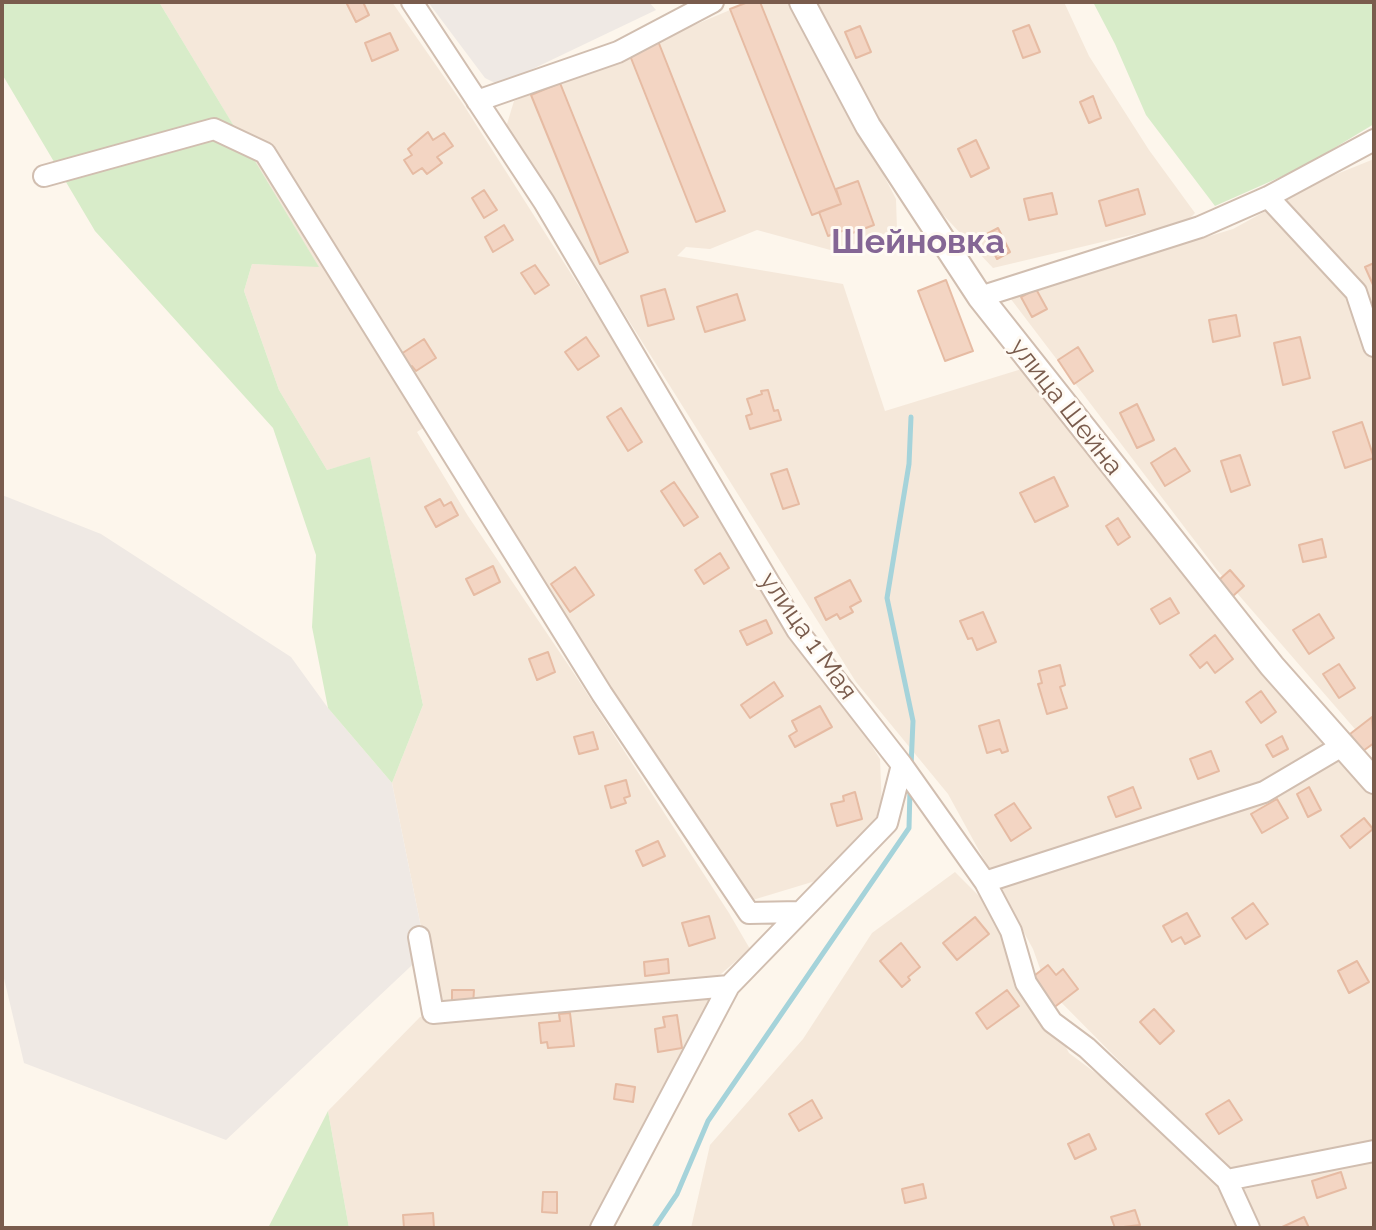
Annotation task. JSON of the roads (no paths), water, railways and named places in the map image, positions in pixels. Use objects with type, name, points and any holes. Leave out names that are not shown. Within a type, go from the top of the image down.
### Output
[{"type":"street","name":"улица 1 Мая","points":[[412,2],[544,202],[797,630],[902,765],[985,882],[1011,931],[1026,983],[1052,1022],[1087,1048],[1227,1180],[1249,1228]]},
{"type":"street","points":[[477,101],[618,52],[713,2]]},
{"type":"street","name":"улица Шейна","points":[[802,2],[868,126],[980,297],[1272,666],[1374,781]]},
{"type":"street","points":[[44,176],[214,129],[265,153],[602,694],[749,913],[800,912]]},
{"type":"street","points":[[980,297],[1200,227],[1268,197],[1374,140]]},
{"type":"street","points":[[1268,197],[1356,292],[1374,346]]},
{"type":"street","points":[[985,882],[1264,792],[1342,746]]},
{"type":"street","points":[[601,1228],[729,986],[887,823],[902,765]]},
{"type":"street","points":[[419,937],[433,1013],[729,986]]},
{"type":"street","points":[[1227,1180],[1374,1151]]},
{"type":"waterway","points":[[911,417],[909,464],[887,598],[913,721],[911,767]]},
{"type":"waterway","points":[[654,1228],[677,1194],[708,1121],[909,828],[910,789]]},
{"type":"district","name":"Шейновка","points":[[918,243]]}]
